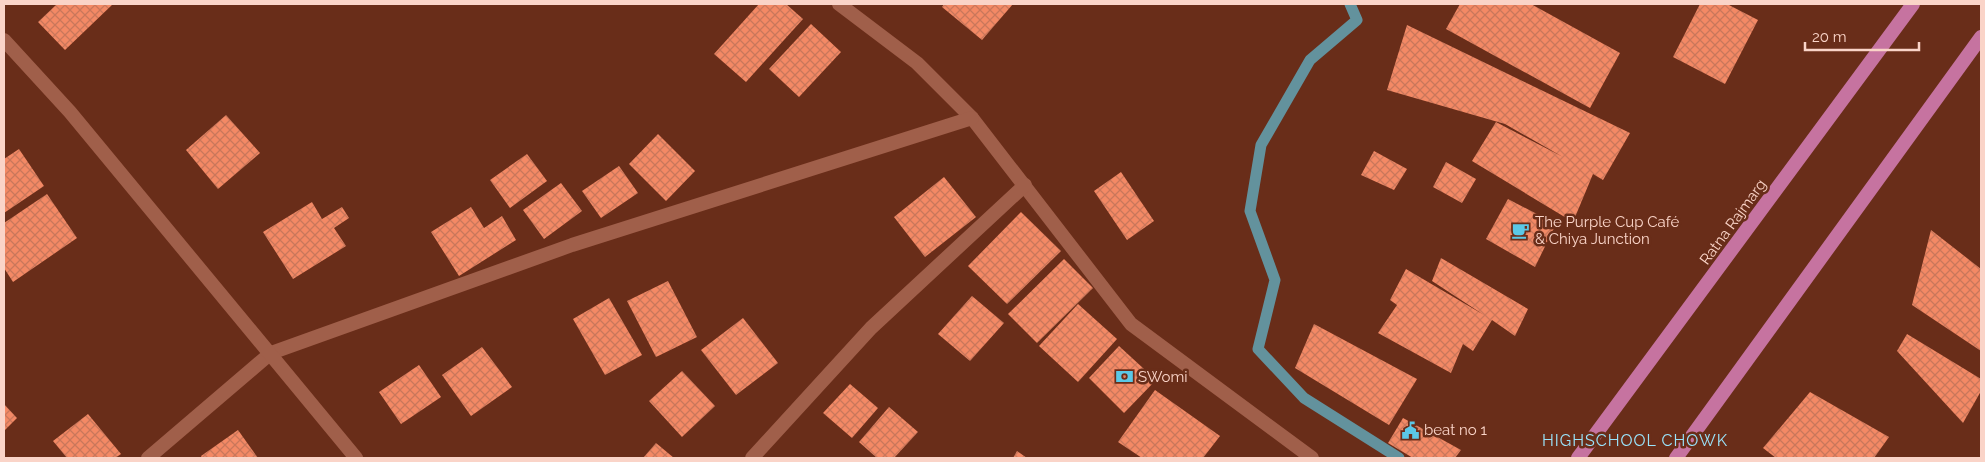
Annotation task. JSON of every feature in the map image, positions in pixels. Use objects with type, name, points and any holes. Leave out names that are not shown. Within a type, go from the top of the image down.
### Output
[{"type":"highway","name":"Ratna Rajmarg","points":[[1578,458],[1912,4]]},
{"type":"highway","points":[[1677,458],[1981,37]]},
{"type":"street","points":[[839,4],[917,63],[972,118],[1131,324],[1312,458]]},
{"type":"street","points":[[4,40],[70,112],[356,458]]},
{"type":"street","points":[[148,458],[271,353],[572,245],[972,118]]},
{"type":"street","points":[[752,458],[871,328],[1025,185]]},
{"type":"building","points":[[57,4],[113,4],[65,50],[38,22]]},
{"type":"building","points":[[759,4],[786,4],[803,19],[746,82],[714,54]]},
{"type":"building","points":[[944,4],[1013,4],[982,40],[942,7]]},
{"type":"building","points":[[1460,4],[1531,4],[1620,53],[1590,108],[1446,29]]},
{"type":"building","points":[[1700,4],[1727,4],[1758,20],[1725,84],[1673,57]]},
{"type":"building","points":[[811,24],[841,52],[799,97],[769,69]]},
{"type":"building","points":[[1407,25],[1630,133],[1603,180],[1593,174],[1573,222],[1472,161],[1496,122],[1563,157],[1505,124],[1387,90]]},
{"type":"building","points":[[226,115],[260,153],[218,189],[186,150]]},
{"type":"building","points":[[658,134],[695,171],[666,201],[629,164]]},
{"type":"building","points":[[19,149],[44,186],[4,213],[4,159]]},
{"type":"building","points":[[1374,151],[1407,169],[1394,190],[1361,175]]},
{"type":"building","points":[[527,154],[547,181],[510,208],[490,180]]},
{"type":"building","points":[[1446,162],[1476,179],[1462,203],[1433,187]]},
{"type":"building","points":[[619,166],[638,193],[601,218],[582,191]]},
{"type":"building","points":[[1121,172],[1154,221],[1127,240],[1094,191]]},
{"type":"building","points":[[944,177],[976,217],[925,257],[894,217]]},
{"type":"building","points":[[561,183],[582,211],[544,239],[523,210]]},
{"type":"building","points":[[47,194],[77,238],[13,282],[4,268],[4,223]]},
{"type":"building","name":"The Purple Cup Café & Chiya Junction","points":[[1508,199],[1556,224],[1535,267],[1486,239]]},
{"type":"building","points":[[312,202],[322,219],[342,207],[349,218],[334,228],[346,246],[293,279],[263,232]]},
{"type":"building","points":[[471,207],[484,228],[502,216],[516,240],[459,276],[431,232]]},
{"type":"building","points":[[1021,212],[1061,251],[1007,304],[968,266]]},
{"type":"building","points":[[1931,230],[1981,269],[1981,351],[1912,305]]},
{"type":"building","points":[[1441,258],[1528,309],[1515,336],[1492,320],[1473,351],[1463,344],[1451,373],[1378,333],[1397,305],[1390,300],[1406,269],[1484,315],[1432,281]]},
{"type":"building","points":[[1064,259],[1093,288],[1037,343],[1008,314]]},
{"type":"building","points":[[668,281],[697,337],[656,357],[627,301]]},
{"type":"building","points":[[972,296],[1004,323],[970,361],[938,334]]},
{"type":"building","points":[[609,298],[642,355],[605,375],[573,319]]},
{"type":"building","points":[[1078,304],[1117,339],[1078,382],[1039,346]]},
{"type":"building","points":[[743,318],[778,363],[736,395],[701,350]]},
{"type":"building","points":[[1314,324],[1417,379],[1389,425],[1295,368]]},
{"type":"building","points":[[1907,334],[1981,379],[1981,391],[1963,423],[1897,351]]},
{"type":"building","points":[[1119,346],[1156,380],[1124,413],[1089,378]]},
{"type":"building","points":[[482,347],[512,387],[471,416],[442,375]]},
{"type":"building","points":[[419,365],[441,397],[401,424],[379,392]]},
{"type":"building","points":[[682,371],[715,406],[682,437],[649,401]]},
{"type":"building","points":[[850,384],[878,408],[852,438],[823,413]]},
{"type":"building","points":[[1155,390],[1220,436],[1203,458],[1142,458],[1118,442]]},
{"type":"building","points":[[1810,392],[1889,437],[1874,458],[1776,458],[1763,448]]},
{"type":"building","points":[[4,404],[17,418],[4,431]]},
{"type":"building","points":[[889,407],[918,432],[894,458],[877,458],[859,442]]},
{"type":"building","points":[[88,414],[121,454],[115,458],[67,458],[53,441]]},
{"type":"building","name":"beat no 1","points":[[1403,418],[1461,450],[1455,458],[1413,458],[1388,443]]},
{"type":"building","points":[[238,430],[258,458],[202,458],[201,456]]},
{"type":"building","points":[[656,443],[674,458],[643,458]]},
{"type":"building","points":[[1017,451],[1027,458],[1013,458]]},
{"type":"waterway","points":[[1350,4],[1357,20],[1310,60],[1261,145],[1250,211],[1275,280],[1258,349],[1304,398],[1399,458]]},
{"type":"place","name":"The Purple Cup Café & Chiya Junction","points":[[1521,231]]},
{"type":"place","name":"SWomi","points":[[1124,377]]},
{"type":"place","name":"beat no 1","points":[[1410,430]]},
{"type":"district","name":"HIGHSCHOOL CHOWK","points":[[1635,440]]}]
